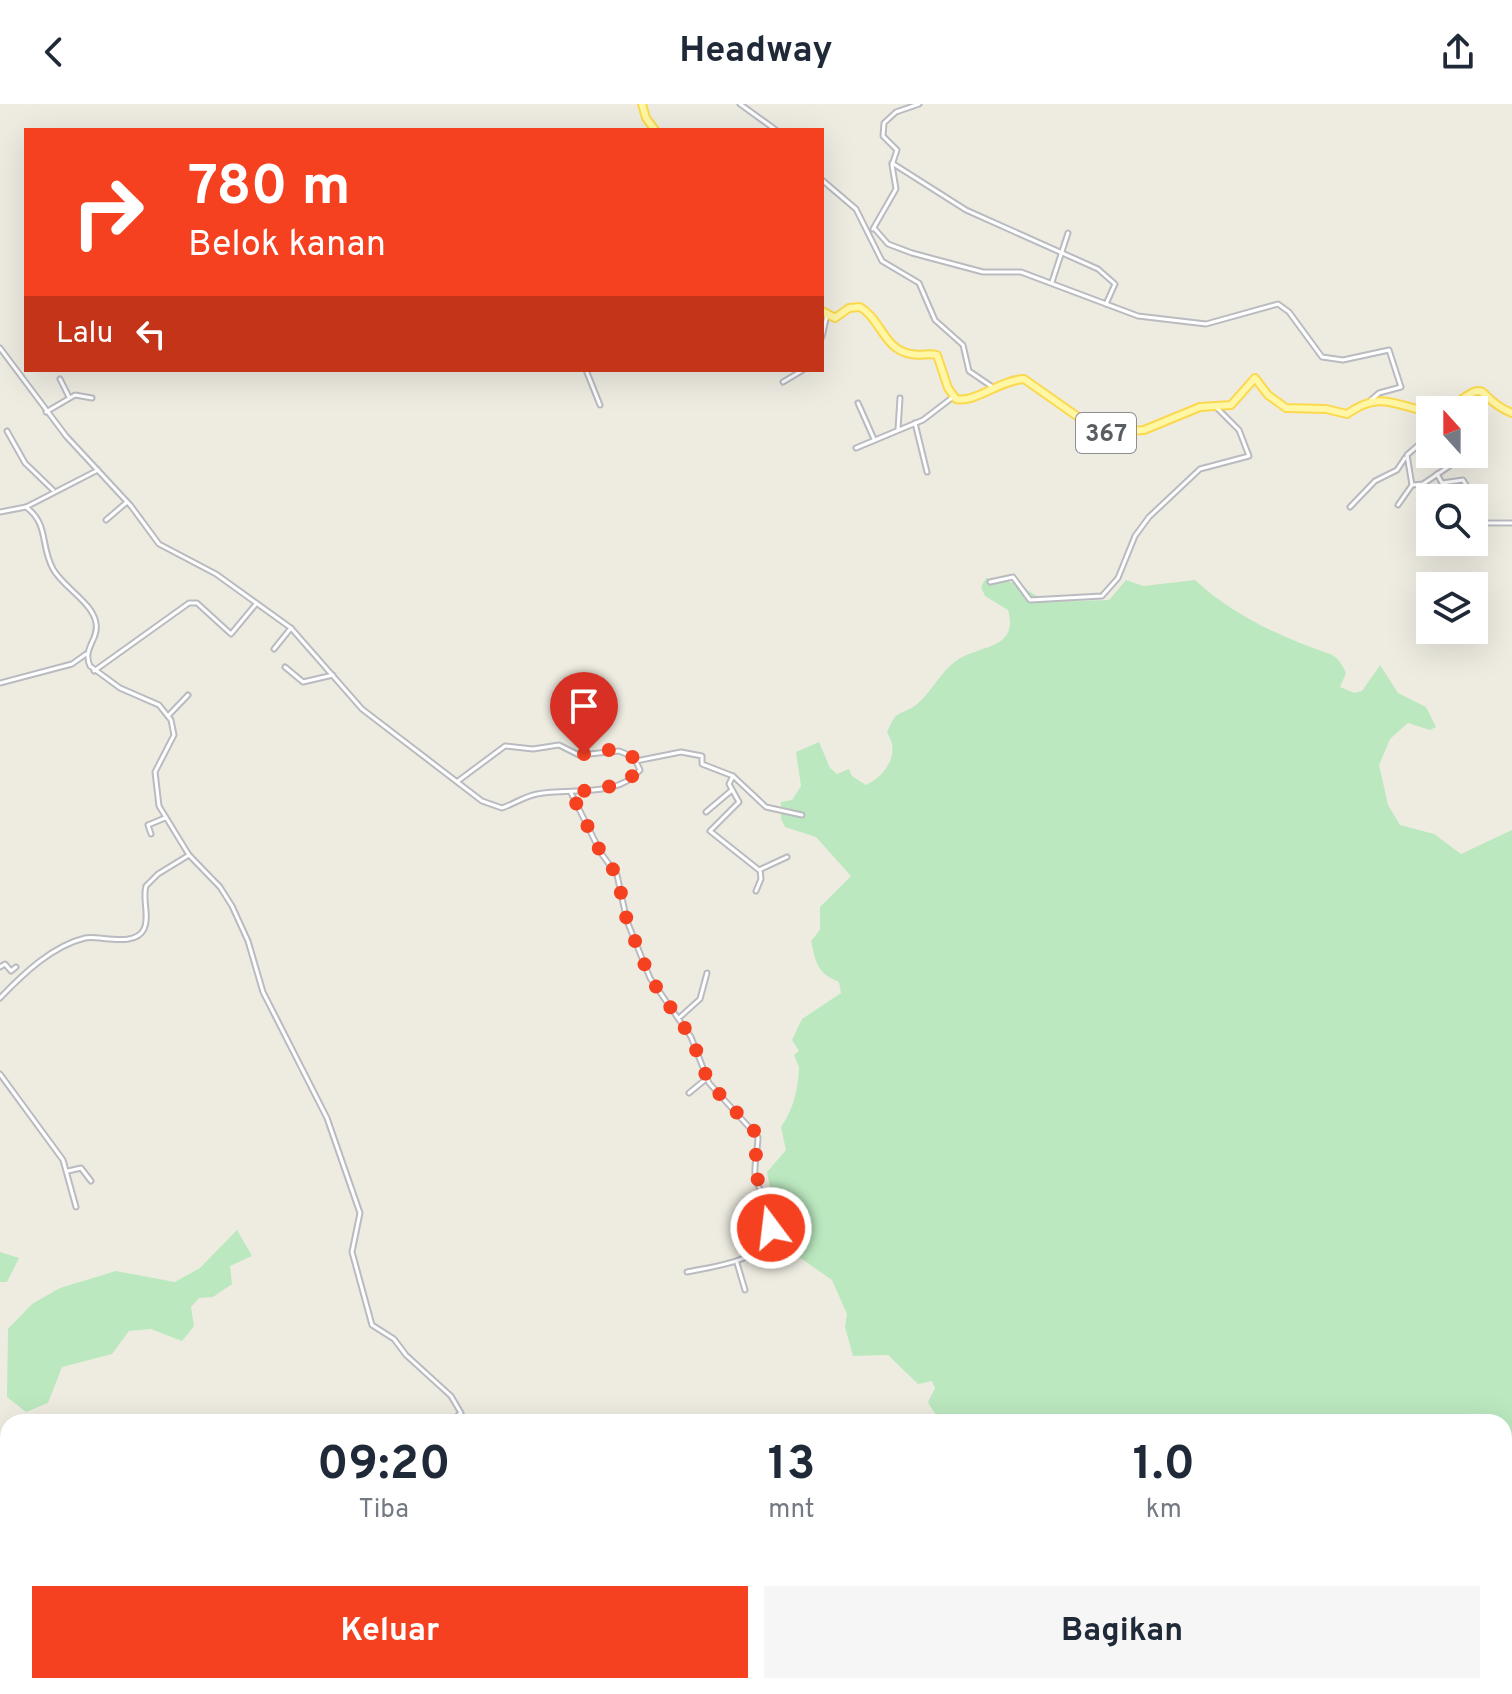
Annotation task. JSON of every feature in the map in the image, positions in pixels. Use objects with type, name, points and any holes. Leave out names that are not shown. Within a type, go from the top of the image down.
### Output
[{"type":"main road","points":[[642,104],[646,118],[654,128]]},
{"type":"main road","points":[[825,313],[836,318],[849,308],[860,307],[895,347],[908,354],[936,354],[953,397]]},
{"type":"main road","name":"367","points":[[953,397],[967,400],[991,386],[1017,379],[1029,381],[1101,433],[1149,429],[1180,414],[1213,405],[1235,404],[1248,382],[1255,378],[1275,402],[1295,411],[1326,409],[1347,414],[1370,401],[1395,401],[1416,408]]},
{"type":"main road","points":[[1465,396],[1472,391],[1487,394],[1512,413]]},
{"type":"street","points":[[740,104],[773,128]]},
{"type":"street","points":[[919,104],[896,112],[884,123],[883,136],[897,150],[892,163],[896,192],[872,230],[877,255],[919,283],[935,320],[963,345],[967,368],[991,386]]},
{"type":"street","points":[[892,163],[966,210],[1061,252],[1112,279],[1115,288],[1106,304]]},
{"type":"street","points":[[824,182],[853,205],[872,230],[888,244],[983,272],[1021,272],[1138,316],[1206,324],[1278,304],[1289,312],[1322,357],[1343,360],[1389,350],[1401,387],[1379,393],[1370,401]]},
{"type":"street","points":[[1052,284],[1068,233]]},
{"type":"street","points":[[0,348],[46,412],[127,502],[159,544],[216,574],[291,628],[378,723],[482,801],[498,808],[536,794],[608,787],[633,778],[640,771],[629,753],[615,750],[579,755],[559,745],[535,749],[505,746],[458,781]]},
{"type":"street","points":[[587,372],[600,405]]},
{"type":"street","points":[[783,382],[800,372]]},
{"type":"street","points":[[60,379],[69,397]]},
{"type":"street","points":[[46,412],[78,394],[92,398]]},
{"type":"street","points":[[856,448],[915,423],[953,397]]},
{"type":"street","points":[[898,429],[900,398]]},
{"type":"street","points":[[858,403],[874,439]]},
{"type":"street","points":[[990,582],[1013,577],[1025,597],[1032,601],[1095,598],[1107,593],[1120,574],[1135,536],[1149,517],[1200,469],[1249,456],[1239,430],[1213,405]]},
{"type":"street","points":[[915,423],[927,472]]},
{"type":"street","points":[[7,431],[25,463],[53,490]]},
{"type":"street","points":[[1350,507],[1375,481],[1397,470],[1416,447]]},
{"type":"street","points":[[1398,505],[1412,485],[1407,455]]},
{"type":"street","points":[[1412,485],[1421,485],[1446,468]]},
{"type":"street","points":[[0,512],[26,507],[53,490],[98,470]]},
{"type":"street","points":[[1437,474],[1445,483],[1463,480],[1465,484]]},
{"type":"street","points":[[106,520],[127,502]]},
{"type":"street","points":[[0,683],[72,664],[86,654],[95,631],[95,619],[53,569],[45,550],[41,521],[26,507]]},
{"type":"street","points":[[1488,523],[1512,523]]},
{"type":"street","points":[[94,671],[189,603],[197,603],[231,634],[256,604]]},
{"type":"street","points":[[274,649],[291,628]]},
{"type":"street","points":[[86,654],[94,671],[120,688],[153,701],[168,716],[174,735],[158,762],[154,777],[165,818],[189,855],[220,887],[232,906],[248,941],[263,992],[327,1118],[360,1213],[352,1252],[372,1325],[394,1339],[406,1355],[451,1396],[460,1414]]},
{"type":"street","points":[[285,667],[303,682],[333,675]]},
{"type":"street","points":[[168,716],[188,695]]},
{"type":"street","points":[[636,761],[692,753],[702,756],[702,764],[733,776],[766,807],[802,815]]},
{"type":"street","points":[[733,776],[729,784],[739,802],[710,831],[760,870],[761,879],[756,891]]},
{"type":"street","points":[[706,812],[732,790]]},
{"type":"street","points":[[571,793],[601,853],[617,875],[627,921],[650,978],[680,1017],[694,1043],[706,1079],[732,1112],[757,1134],[755,1173],[771,1214],[771,1228],[763,1244],[737,1263],[687,1272]]},
{"type":"street","points":[[151,834],[148,825],[165,818]]},
{"type":"street","points":[[0,998],[32,968],[67,946],[87,938],[110,940],[140,934],[145,928],[146,886],[158,874],[189,855]]},
{"type":"street","points":[[760,870],[787,857]]},
{"type":"street","points":[[0,967],[5,964],[11,971],[16,967]]},
{"type":"street","points":[[680,1017],[700,999],[707,973]]},
{"type":"street","points":[[1,1077],[55,1147],[68,1171],[76,1207]]},
{"type":"street","points":[[689,1093],[706,1079]]},
{"type":"street","points":[[68,1171],[80,1167],[91,1181]]},
{"type":"street","points":[[737,1263],[745,1290]]},
{"type":"green space","points":[[986,578],[1015,583],[1047,602],[1109,600],[1126,580],[1143,586],[1195,580],[1259,624],[1335,657],[1346,673],[1340,687],[1354,693],[1362,691],[1380,665],[1398,693],[1426,707],[1436,727],[1430,730],[1408,723],[1390,739],[1379,765],[1388,805],[1400,825],[1434,834],[1461,854],[1512,830],[1512,1414],[937,1414],[928,1402],[935,1388],[932,1381],[918,1384],[888,1355],[853,1356],[845,1327],[847,1314],[832,1280],[786,1248],[780,1240],[767,1172],[786,1150],[781,1127],[794,1098],[799,1067],[794,1055],[799,1051],[792,1040],[802,1019],[841,993],[839,982],[826,975],[819,966],[811,941],[820,930],[820,907],[851,876],[816,837],[785,827],[781,819],[781,802],[792,800],[801,786],[796,752],[819,742],[830,768],[837,774],[849,769],[852,776],[866,785],[880,776],[892,755],[887,733],[895,717],[914,707],[952,664],[968,654],[996,644],[1008,632],[1008,610],[985,596],[981,587]]},
{"type":"green space","points":[[237,1230],[252,1256],[230,1266],[232,1284],[213,1297],[199,1298],[191,1307],[194,1326],[182,1341],[151,1329],[129,1331],[112,1354],[62,1367],[48,1403],[26,1412],[7,1397],[8,1329],[32,1304],[60,1288],[116,1271],[175,1282],[200,1268]]},
{"type":"green space","points":[[0,1252],[19,1258],[7,1282],[0,1282]]},
{"type":"route","points":[[584,754],[615,750],[632,755],[638,764],[639,773],[633,778],[608,787],[571,793],[601,853],[617,875],[627,921],[650,978],[691,1037],[706,1079],[732,1112],[757,1134],[755,1173],[770,1208],[771,1228]]}]
